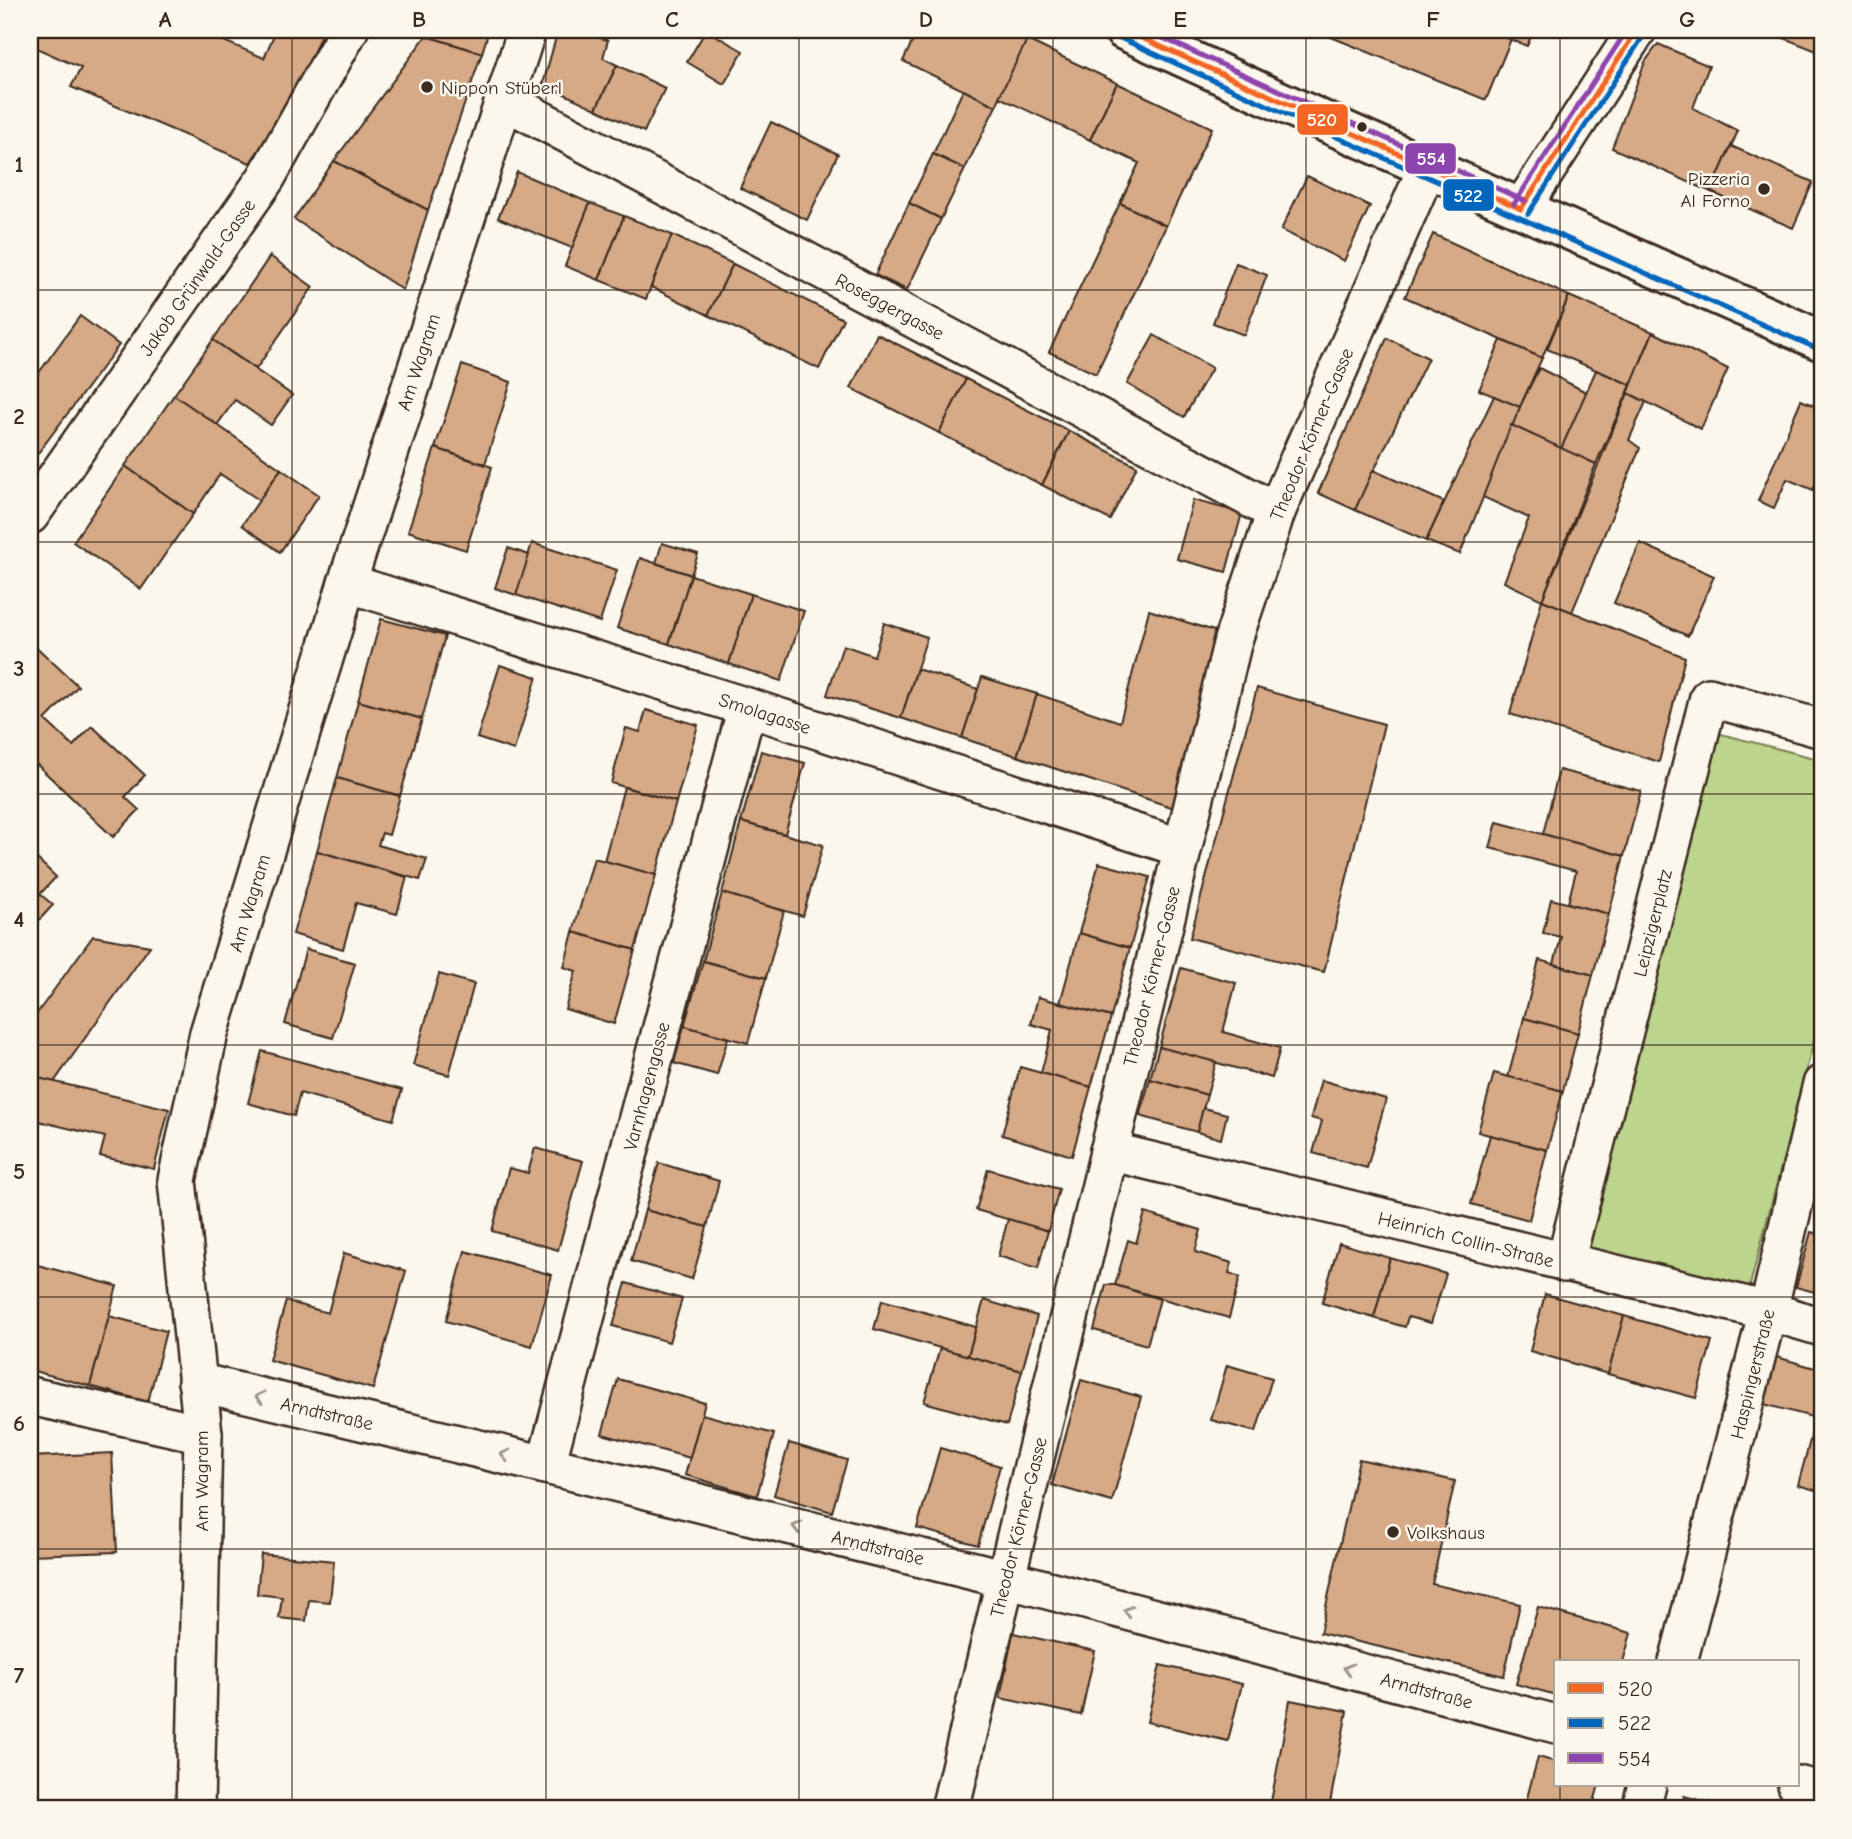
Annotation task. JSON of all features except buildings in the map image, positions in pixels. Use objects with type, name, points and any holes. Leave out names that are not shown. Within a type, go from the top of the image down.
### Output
[{"type":"main road","points":[[1124,30],[1822,341]]},
{"type":"street","name":"Jakob Grünwald-Gasse","points":[[30,515],[267,178],[349,30]]},
{"type":"street","name":"Am Wagram","points":[[195,1809],[203,1434],[177,1180],[209,1033],[347,583],[527,30]]},
{"type":"street","points":[[1521,208],[1637,30]]},
{"type":"street","name":"Roseggergasse","points":[[503,100],[1276,512]]},
{"type":"street","name":"Theodor Körner-Gasse","points":[[950,1809],[1233,639],[1276,512],[1427,167]]},
{"type":"street","name":"Smolagasse","points":[[347,583],[747,707],[1182,848]]},
{"type":"street","name":"Leipzigerplatz","points":[[1565,1263],[1709,697],[1822,729]]},
{"type":"street","name":"Varnhagengasse","points":[[546,1465],[747,707]]},
{"type":"street","name":"Haspingerstraße","points":[[1679,1660],[1768,1311],[1822,1084]]},
{"type":"street","name":"Heinrich Collin-Straße","points":[[1109,1151],[1768,1311],[1822,1327]]},
{"type":"street","name":"Arndtstraße","points":[[197,1382],[1006,1579],[1554,1723]]},
{"type":"street","points":[[30,1396],[203,1434]]},
{"type":"street","points":[[1641,1809],[1647,1786]]},
{"type":"street","points":[[1800,1786],[1822,1791]]},
{"type":"green space","points":[[1717,733],[1822,760],[1822,1010],[1748,1293],[1583,1249]]},
{"type":"transit line","name":"520","points":[[1124,30],[1521,209]]},
{"type":"transit line","name":"554","points":[[1145,30],[1525,201]]},
{"type":"transit line","name":"554","points":[[1514,204],[1627,30]]},
{"type":"transit line","name":"520","points":[[1521,209],[1637,30]]},
{"type":"transit line","name":"522","points":[[1528,214],[1644,35]]},
{"type":"transit line","name":"522","points":[[1120,38],[1341,139],[1818,349]]},
{"type":"place","name":"Nippon Stüberl","points":[[427,87]]},
{"type":"place","name":"Pizzeria Al Forno","points":[[1764,189]]},
{"type":"place","name":"Volkshaus","points":[[1393,1532]]}]
